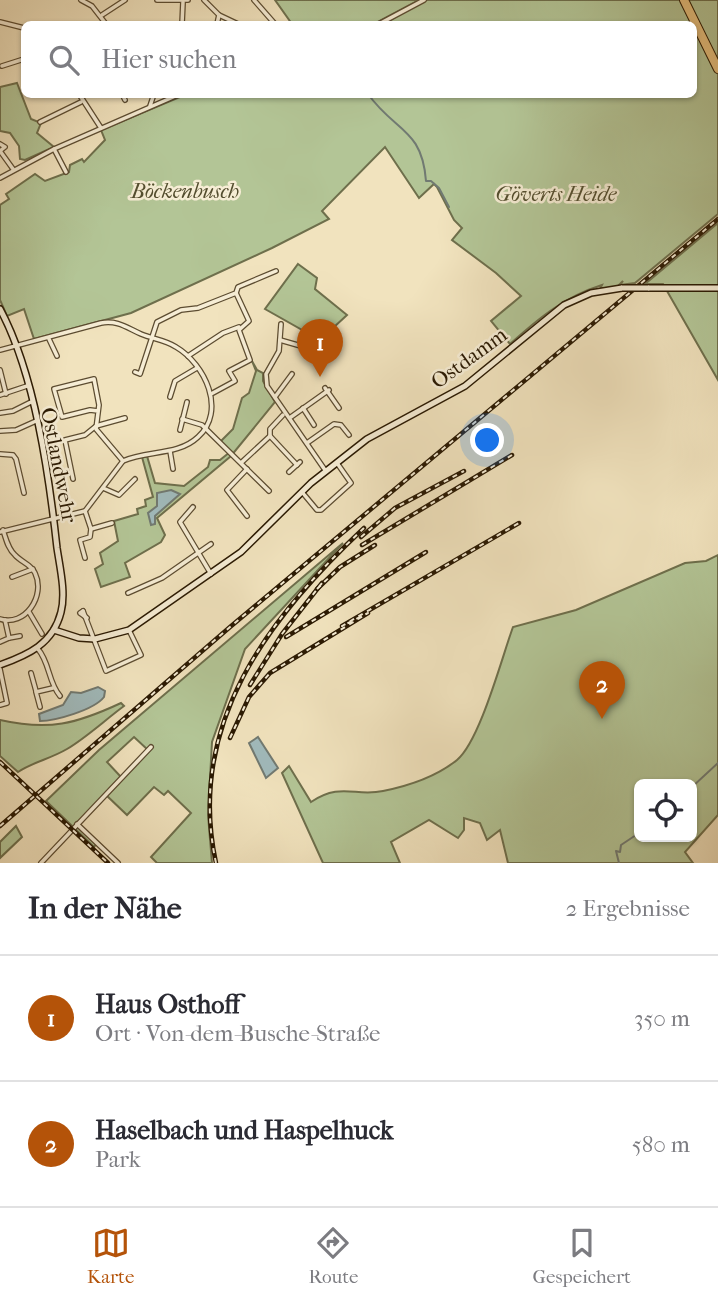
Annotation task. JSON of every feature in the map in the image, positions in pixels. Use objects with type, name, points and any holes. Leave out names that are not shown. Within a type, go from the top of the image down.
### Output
[{"type":"highway","points":[[684,0],[694,21]]},
{"type":"highway","points":[[697,26],[718,69]]},
{"type":"street","points":[[81,0],[102,15],[105,21]]},
{"type":"street","points":[[102,15],[125,0]]},
{"type":"street","points":[[157,0],[165,4],[185,0],[182,21]]},
{"type":"street","points":[[204,0],[219,15],[232,21]]},
{"type":"street","points":[[254,0],[272,21]]},
{"type":"street","points":[[385,21],[424,0]]},
{"type":"street","points":[[218,21],[219,15]]},
{"type":"street","points":[[221,21],[224,17]]},
{"type":"street","points":[[0,22],[21,27]]},
{"type":"street","points":[[2,66],[21,60]]},
{"type":"street","points":[[80,98],[101,128]]},
{"type":"street","points":[[150,106],[153,98]]},
{"type":"street","points":[[0,178],[54,149],[170,98]]},
{"type":"street","points":[[40,122],[82,102]]},
{"type":"street","points":[[0,144],[5,147],[0,151],[13,169]]},
{"type":"street","points":[[54,149],[66,172]]},
{"type":"street","points":[[188,356],[223,333],[249,321],[236,293],[238,287],[276,271]]},
{"type":"street","name":"Ostdamm","points":[[54,629],[79,638],[95,639],[129,630],[254,541],[336,462],[368,439],[465,386],[564,305],[591,293],[622,288],[718,288]]},
{"type":"street","points":[[135,372],[140,374],[154,325],[163,317],[236,293]]},
{"type":"street","name":"Ostlandwehr","points":[[0,309],[16,346],[27,386],[54,518],[63,601],[54,629]]},
{"type":"street","points":[[0,350],[110,322],[174,345],[188,356],[211,394],[213,411],[205,431],[188,445],[123,461],[85,511],[1,531],[13,554],[33,569],[38,586],[34,604],[29,612],[16,619],[2,620],[9,638]]},
{"type":"street","points":[[281,324],[278,356],[267,374],[267,386],[326,470]]},
{"type":"street","points":[[211,394],[235,382],[229,371],[250,360],[239,327]]},
{"type":"street","points":[[49,339],[57,356]]},
{"type":"street","points":[[280,340],[322,352]]},
{"type":"street","points":[[170,397],[175,381],[197,368]]},
{"type":"street","points":[[0,370],[6,394]]},
{"type":"street","points":[[275,397],[292,374]]},
{"type":"street","points":[[98,411],[59,416],[54,389],[94,379],[99,394],[98,411],[96,426],[100,437],[123,461]]},
{"type":"street","points":[[0,395],[27,386]]},
{"type":"street","points":[[290,417],[327,390],[339,408]]},
{"type":"street","points":[[0,413],[13,411],[31,402]]},
{"type":"street","points":[[180,430],[187,402]]},
{"type":"street","points":[[303,408],[314,425]]},
{"type":"street","points":[[283,415],[270,429],[270,436],[298,464],[289,472]]},
{"type":"street","points":[[73,479],[65,440],[85,435],[96,426],[125,418]]},
{"type":"street","points":[[182,419],[202,425],[205,431],[242,462],[269,491]]},
{"type":"street","points":[[0,431],[16,430],[36,421]]},
{"type":"street","points":[[307,443],[334,424],[341,425],[349,435]]},
{"type":"street","points":[[242,462],[270,436]]},
{"type":"street","points":[[170,450],[173,469]]},
{"type":"street","points":[[0,454],[8,453],[16,459],[24,493]]},
{"type":"street","points":[[302,492],[319,511],[350,485],[351,479],[336,462]]},
{"type":"street","points":[[247,469],[227,490],[247,516]]},
{"type":"street","points":[[103,488],[119,495],[135,479]]},
{"type":"street","points":[[193,507],[180,522],[211,574]]},
{"type":"street","points":[[85,511],[91,529],[90,537],[80,540],[85,558]]},
{"type":"street","points":[[91,529],[112,523]]},
{"type":"street","points":[[128,593],[156,582],[211,544]]},
{"type":"street","points":[[12,577],[33,569]]},
{"type":"street","points":[[29,612],[42,634]]},
{"type":"street","points":[[87,618],[104,668],[109,671],[141,655],[129,630]]},
{"type":"street","points":[[10,709],[0,667],[38,649],[54,629]]},
{"type":"street","points":[[0,642],[20,636]]},
{"type":"street","points":[[38,649],[46,661],[53,688],[60,696]]},
{"type":"street","points":[[31,673],[40,707]]},
{"type":"street","points":[[36,692],[53,688]]},
{"type":"street","points":[[0,705],[8,704]]},
{"type":"street","points":[[41,863],[151,747]]},
{"type":"street","points":[[77,824],[118,863]]},
{"type":"green space","points":[[275,0],[419,0],[380,21],[290,21]]},
{"type":"green space","points":[[426,0],[718,0],[718,214],[635,283],[620,285],[623,281],[616,288],[599,291],[602,285],[588,290],[542,317],[510,344],[491,321],[521,296],[496,273],[452,240],[462,228],[454,220],[437,187],[434,184],[419,198],[385,147],[322,211],[329,219],[131,313],[34,339],[24,309],[7,316],[0,300],[0,205],[9,199],[6,194],[35,174],[45,181],[69,172],[70,165],[82,159],[84,162],[105,140],[101,130],[177,98],[697,98],[697,21],[388,21]]},
{"type":"green space","points":[[17,83],[31,119],[41,123],[37,133],[54,147],[25,160],[20,159],[19,146],[10,133],[0,131],[0,87]]},
{"type":"green space","points":[[718,223],[718,380],[663,284],[645,284]]},
{"type":"green space","points":[[298,264],[317,278],[315,289],[347,315],[320,340],[265,309]]},
{"type":"green space","points":[[252,361],[257,370],[263,373],[263,381],[275,402],[231,456],[157,518],[165,535],[161,542],[125,563],[130,577],[101,587],[95,569],[103,564],[100,553],[118,541],[114,521],[138,514],[137,509],[146,506],[145,500],[153,497],[142,457],[147,456],[155,483],[184,486],[208,467],[210,460],[220,460],[230,452],[220,442],[233,429],[242,398],[249,393],[256,371]]},
{"type":"green space","points":[[343,543],[245,649],[212,742],[208,815],[212,863],[157,863],[151,857],[191,813],[168,791],[164,795],[154,787],[127,815],[106,795],[77,824],[97,843],[94,847],[46,801],[99,750]],"holes":[[[134,737],[148,750],[121,777],[107,762]]]},
{"type":"green space","points":[[718,555],[718,815],[697,839],[697,779],[634,779],[634,842],[694,842],[685,852],[693,863],[508,863],[500,830],[487,840],[480,823],[464,818],[464,830],[458,838],[429,820],[391,842],[400,863],[323,863],[282,773],[289,766],[311,802],[340,791],[383,791],[431,776],[449,766],[466,750],[490,698],[513,627],[576,610],[685,563],[706,561]]},
{"type":"green space","points":[[121,703],[124,706],[74,744],[18,772],[0,756],[0,720],[48,725],[76,721]]},
{"type":"green space","points":[[16,826],[22,837],[0,858],[0,842]]},
{"type":"water","points":[[171,490],[180,494],[155,516],[155,524],[151,525],[148,513],[157,506],[157,493]]},
{"type":"water","points":[[98,687],[105,691],[99,702],[64,717],[40,721],[39,714],[63,705],[71,692],[81,693]]},
{"type":"water","points":[[258,737],[278,768],[266,778],[249,743]]},
{"type":"waterway","points":[[371,98],[413,140],[419,150],[426,181],[431,181],[439,188],[449,207]]},
{"type":"waterway","points":[[697,782],[718,763]]},
{"type":"waterway","points":[[619,863],[616,851],[620,852],[621,845],[634,836]]},
{"type":"railway","points":[[0,826],[230,627],[718,219]]},
{"type":"railway","points":[[362,545],[512,455]]},
{"type":"railway","points":[[361,537],[395,508],[464,471]]},
{"type":"railway","points":[[230,738],[249,697],[270,673],[368,613],[342,626],[519,523]]},
{"type":"railway","points":[[216,863],[210,812],[213,765],[225,719],[243,677],[268,636],[297,598],[364,528]]},
{"type":"railway","points":[[317,589],[340,567],[375,545]]},
{"type":"railway","points":[[286,637],[426,552]]},
{"type":"railway","points":[[250,685],[282,634],[322,583]]},
{"type":"railway","points":[[0,762],[108,863]]},
{"type":"place","name":"Haus Osthoff","points":[[320,377]]},
{"type":"place","name":"Haselbach und Haspelhuck","points":[[602,719]]},
{"type":"park label","name":"Böckenbusch","points":[[185,191]]},
{"type":"park label","name":"Göverts Heide","points":[[556,194]]}]
